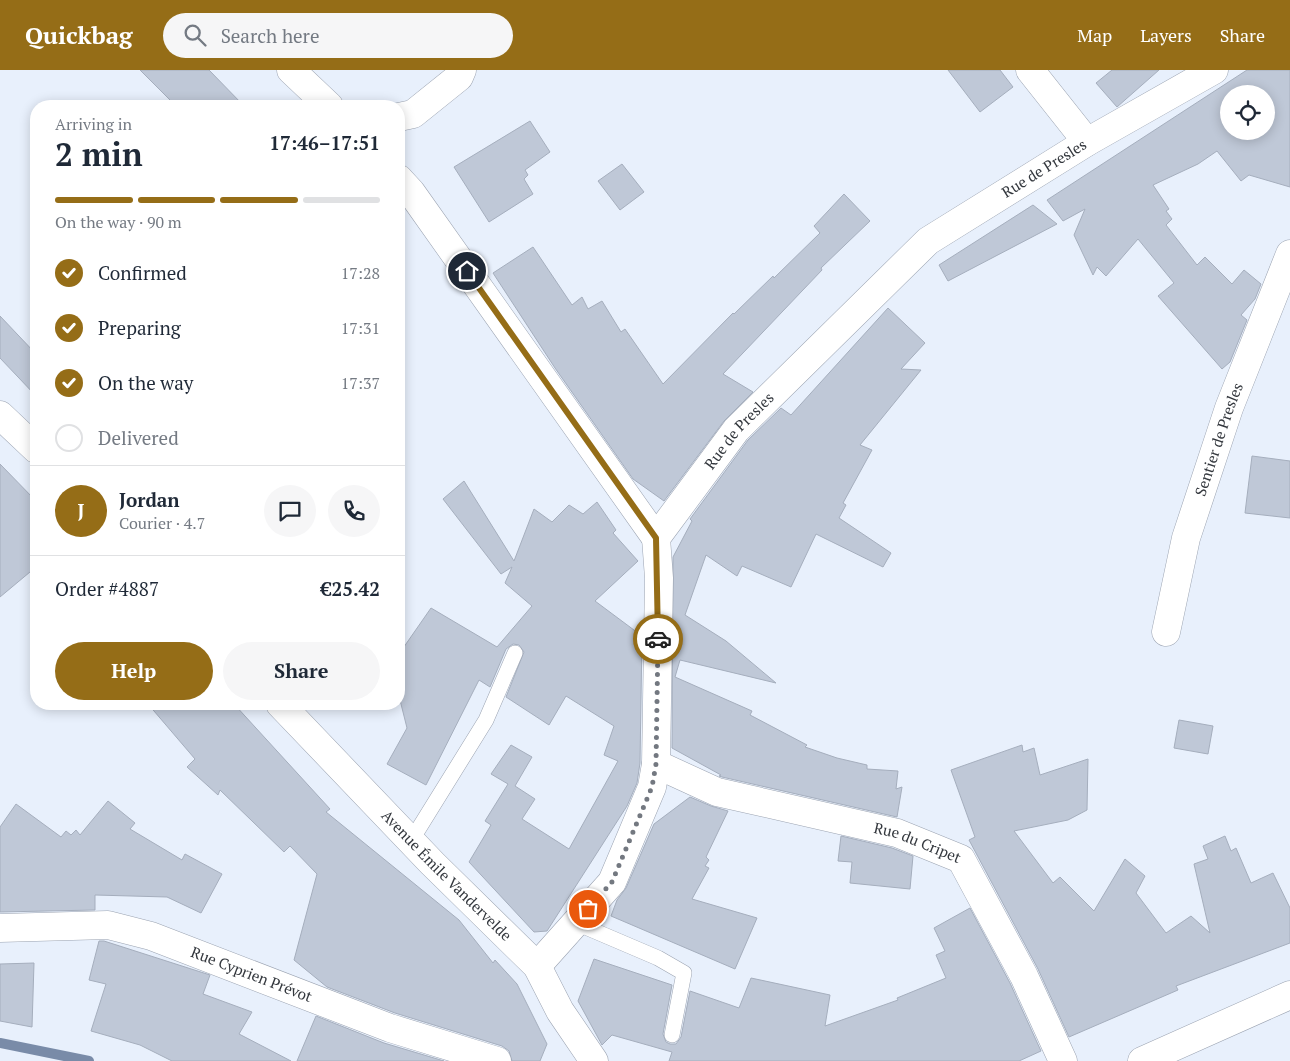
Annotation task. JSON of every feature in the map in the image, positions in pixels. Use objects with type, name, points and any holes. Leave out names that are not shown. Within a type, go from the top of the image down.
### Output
[{"type":"street","points":[[291,70],[323,100]]},
{"type":"street","points":[[405,116],[413,114],[459,77],[462,70]]},
{"type":"street","points":[[1030,70],[1087,142]]},
{"type":"street","name":"Rue de Presles","points":[[656,538],[736,430],[928,241],[1087,142],[1214,70]]},
{"type":"street","points":[[405,186],[417,200],[656,538],[658,578],[656,764],[652,787],[612,882],[536,966]]},
{"type":"street","name":"Sentier de Presles","points":[[1166,632],[1186,538],[1229,408],[1290,254]]},
{"type":"street","points":[[0,415],[30,443]]},
{"type":"street","name":"Avenue Émile Vandervelde","points":[[286,710],[536,966],[560,1011],[594,1061]]},
{"type":"street","name":"Rue du Cripet","points":[[656,764],[717,792],[897,833],[961,859],[1024,976],[1063,1061]]},
{"type":"street","name":"Rue Cyprien Prévot","points":[[0,928],[108,925],[151,936],[390,1028],[497,1061]]},
{"type":"street","points":[[1142,1061],[1290,995]]},
{"type":"lane","points":[[411,840],[486,720],[515,653]]},
{"type":"lane","points":[[576,923],[658,958],[684,973],[672,1035]]},
{"type":"building","points":[[140,70],[209,70],[238,100],[170,100]]},
{"type":"building","points":[[948,70],[1000,70],[1013,87],[980,112]]},
{"type":"building","points":[[1112,70],[1159,70],[1117,107],[1096,83]]},
{"type":"building","points":[[1247,70],[1290,70],[1290,187],[1249,175],[1241,181],[1217,151],[1198,164],[1153,185],[1169,209],[1166,211],[1172,219],[1166,225],[1197,265],[1205,257],[1232,284],[1244,270],[1261,284],[1255,299],[1241,315],[1247,320],[1230,362],[1222,369],[1158,296],[1174,283],[1138,239],[1106,276],[1097,267],[1093,275],[1074,235],[1085,209],[1063,221],[1047,200],[1220,88],[1220,140],[1275,140],[1275,85],[1224,85]]},
{"type":"building","points":[[530,121],[550,152],[525,170],[528,175],[524,179],[533,194],[489,222],[454,167]]},
{"type":"building","points":[[622,164],[644,192],[620,210],[598,181]]},
{"type":"building","points":[[844,194],[870,221],[821,268],[822,270],[723,374],[753,392],[724,421],[664,501],[633,479],[555,368],[493,273],[533,247],[572,305],[582,297],[588,309],[602,301],[621,332],[625,329],[663,384],[733,313],[773,276],[774,278],[820,233],[814,226]]},
{"type":"building","points":[[1033,205],[1057,224],[948,281],[939,265]]},
{"type":"building","points":[[888,308],[925,343],[901,369],[921,370],[860,445],[872,450],[843,503],[846,505],[839,518],[891,553],[883,567],[816,534],[791,587],[742,566],[737,576],[706,555],[685,615],[726,641],[776,683],[680,660],[675,677],[752,711],[750,715],[807,745],[805,747],[837,758],[867,765],[867,769],[898,771],[896,789],[902,787],[897,817],[722,777],[672,748],[673,557],[692,521],[690,519],[748,440],[781,408],[791,415]]},
{"type":"building","points":[[0,316],[30,348],[30,390],[0,358]]},
{"type":"building","points":[[1252,456],[1290,461],[1290,518],[1245,513]]},
{"type":"building","points":[[0,464],[30,495],[30,572],[0,597]]},
{"type":"building","points":[[464,481],[514,561],[534,509],[552,522],[569,505],[583,514],[597,502],[616,530],[613,533],[638,561],[595,601],[642,636],[640,763],[637,783],[627,806],[547,931],[534,932],[469,862],[491,825],[485,821],[508,784],[491,774],[511,745],[532,757],[515,786],[535,799],[522,819],[569,849],[618,761],[604,755],[614,726],[566,696],[549,725],[506,697],[524,652],[519,645],[513,644],[506,649],[490,687],[479,680],[426,785],[387,764],[407,728],[402,710],[405,710],[405,645],[431,608],[497,647],[532,606],[505,583],[512,567],[501,574],[443,499]]},
{"type":"building","points":[[153,710],[239,710],[330,809],[326,812],[459,920],[493,963],[495,960],[517,984],[547,1044],[540,1061],[512,1061],[509,1051],[502,1046],[395,1013],[327,987],[294,960],[317,874],[290,846],[284,852],[220,790],[218,795],[187,767],[195,759]]},
{"type":"building","points":[[1179,720],[1213,726],[1208,754],[1174,748]]},
{"type":"building","points":[[1022,745],[1023,752],[1034,748],[1040,775],[1088,759],[1087,810],[1068,820],[1014,831],[1053,883],[1060,877],[1094,911],[1125,859],[1145,876],[1136,893],[1166,933],[1191,916],[1210,933],[1194,864],[1208,859],[1203,846],[1225,836],[1231,851],[1236,848],[1251,883],[1273,873],[1290,908],[1290,943],[1176,986],[1178,990],[1069,1037],[1038,969],[969,840],[975,837],[951,770]]},
{"type":"building","points":[[690,797],[728,811],[706,857],[709,860],[705,866],[709,868],[692,899],[757,918],[735,969],[611,916],[617,900],[626,888],[654,824]]},
{"type":"building","points":[[108,801],[135,823],[130,829],[182,860],[185,854],[222,874],[201,913],[167,897],[95,895],[95,910],[0,912],[0,827],[16,804],[61,837],[66,831],[71,835],[76,830],[80,835]]},
{"type":"building","points":[[841,836],[892,848],[913,856],[910,889],[850,883],[852,862],[838,861]]},
{"type":"building","points":[[970,908],[1010,983],[1041,1051],[1019,1061],[669,1061],[672,1052],[612,1035],[602,1045],[578,1001],[594,959],[672,985],[663,1034],[666,1042],[670,1044],[676,1044],[681,1037],[690,991],[739,1008],[751,978],[830,995],[825,1026],[898,1000],[897,998],[946,978],[936,955],[945,951],[934,928]]},
{"type":"building","points":[[99,941],[210,975],[203,994],[252,1012],[239,1034],[291,1061],[172,1061],[140,1045],[91,1031],[106,984],[89,980]]},
{"type":"building","points":[[34,963],[32,1027],[0,1021],[0,964]]},
{"type":"building","points":[[316,1016],[384,1043],[444,1061],[297,1061]]},
{"type":"waterway","points":[[0,1043],[89,1061]]},
{"type":"way so far","points":[[588,909],[612,882],[652,787],[656,764],[658,639]]},
{"type":"route","points":[[467,271],[656,538],[658,639]]}]
